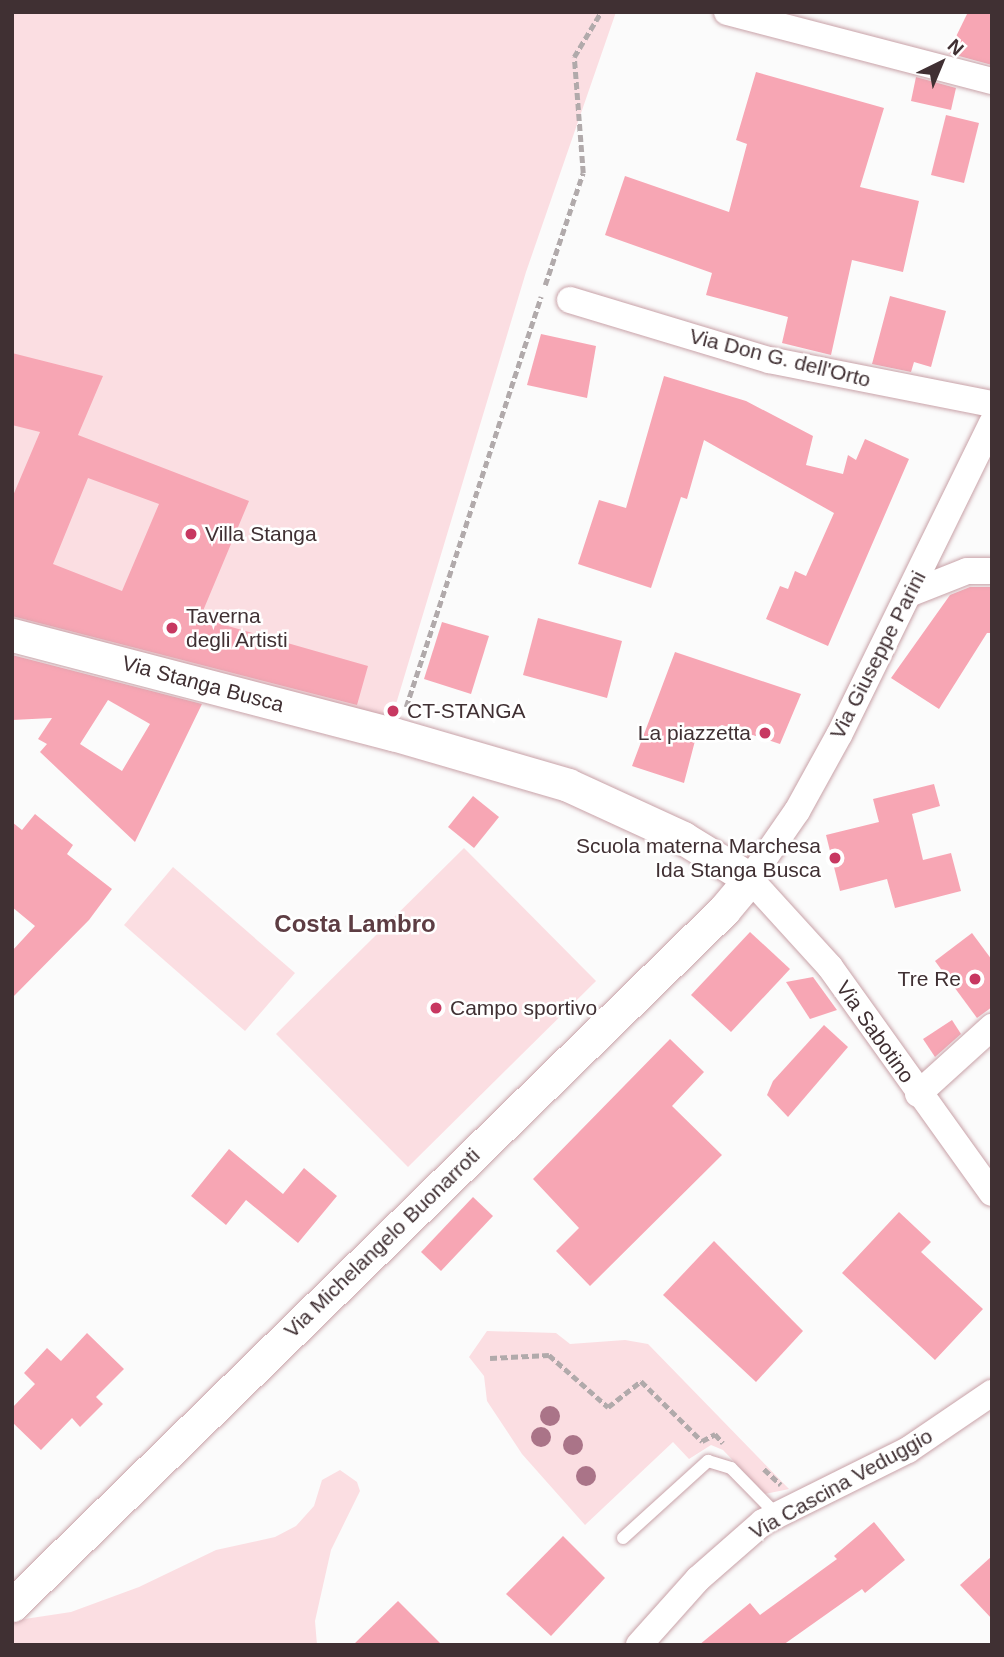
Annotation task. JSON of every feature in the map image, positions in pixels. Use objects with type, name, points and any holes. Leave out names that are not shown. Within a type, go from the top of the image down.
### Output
[{"type":"street","points":[[727,12],[992,81]]},
{"type":"street","name":"Via Don G. dell'Orto","points":[[570,300],[769,360],[992,404]]},
{"type":"street","name":"Via Giuseppe Parini","points":[[750,878],[797,811],[909,594],[992,424]]},
{"type":"street","points":[[909,594],[967,571],[992,571]]},
{"type":"street","name":"Via Stanga Busca","points":[[12,635],[395,734],[568,785],[683,838],[750,878]]},
{"type":"street","name":"Via Sabotino","points":[[750,878],[830,967],[918,1094],[992,1193]]},
{"type":"street","name":"Via Michelangelo Buonarroti","points":[[12,1605],[724,910],[750,878]]},
{"type":"street","points":[[918,1094],[992,1027]]},
{"type":"street","name":"Via Cascina Veduggio","points":[[639,1645],[698,1579],[787,1509],[908,1450],[992,1393]]},
{"type":"lane","points":[[623,1538],[708,1461],[719,1461],[731,1468],[787,1509]]},
{"type":"path","points":[[395,734],[583,173],[575,57],[601,12]]},
{"type":"path","points":[[491,1358],[549,1355],[608,1406],[641,1381],[702,1441],[715,1434],[728,1449]]},
{"type":"path","points":[[756,1460],[787,1509]]},
{"type":"shaded area","points":[[12,12],[616,12],[526,272],[390,724],[12,626]]},
{"type":"shaded area","name":"Campo sportivo","points":[[464,848],[596,981],[408,1167],[276,1034]]},
{"type":"shaded area","points":[[173,867],[295,973],[245,1031],[124,925]]},
{"type":"shaded area","points":[[487,1331],[556,1333],[570,1344],[625,1340],[648,1344],[789,1489],[765,1494],[723,1450],[711,1445],[689,1459],[673,1442],[585,1525],[522,1454],[487,1401],[484,1376],[469,1357]]},
{"type":"shaded area","points":[[340,1470],[357,1482],[360,1491],[331,1550],[315,1621],[317,1645],[12,1645],[12,1624],[18,1620],[71,1612],[139,1587],[216,1550],[275,1537],[296,1526],[314,1506],[322,1480]]},
{"type":"building","points":[[968,12],[992,12],[992,65],[948,53]]},
{"type":"building","points":[[756,72],[884,108],[860,187],[919,201],[903,272],[852,260],[831,355],[782,343],[788,317],[706,295],[712,273],[605,235],[625,176],[729,212],[747,144],[736,140]]},
{"type":"building","points":[[916,77],[956,88],[951,110],[911,101]]},
{"type":"building","points":[[946,115],[979,123],[964,183],[931,175]]},
{"type":"building","points":[[890,296],[946,311],[931,367],[914,362],[911,372],[872,364]]},
{"type":"building","points":[[541,334],[596,346],[587,398],[527,385]]},
{"type":"building","name":"Villa Stanga","points":[[12,353],[103,376],[78,435],[249,501],[200,618],[368,666],[357,705],[12,616],[12,498],[40,432],[12,425]],"holes":[[[88,478],[159,504],[122,591],[53,564]]]},
{"type":"building","points":[[664,376],[746,401],[813,436],[806,465],[843,474],[848,455],[856,460],[865,439],[909,459],[828,646],[766,619],[780,586],[788,589],[795,571],[806,576],[834,513],[704,440],[687,499],[681,497],[651,588],[578,564],[599,500],[626,508]]},
{"type":"building","points":[[970,587],[992,587],[992,633],[987,633],[939,709],[891,678],[950,595]]},
{"type":"building","points":[[538,618],[622,641],[607,698],[523,675]]},
{"type":"building","points":[[442,622],[489,636],[471,694],[424,679]]},
{"type":"building","points":[[675,652],[801,694],[780,744],[722,725],[696,737],[684,783],[632,766]]},
{"type":"building","points":[[12,655],[202,704],[135,842],[40,752],[47,744],[38,739],[52,718],[12,720]],"holes":[[[108,700],[150,724],[122,771],[80,744]]]},
{"type":"building","points":[[934,784],[940,806],[912,814],[923,860],[951,853],[961,891],[895,908],[887,879],[840,891],[826,835],[879,822],[873,799]]},
{"type":"building","points":[[473,796],[499,817],[474,848],[448,827]]},
{"type":"building","points":[[35,814],[73,845],[67,854],[112,889],[89,920],[12,998],[12,951],[35,926],[12,907],[12,822],[22,830]]},
{"type":"building","points":[[750,932],[790,969],[731,1032],[691,995]]},
{"type":"building","points":[[972,933],[992,960],[992,1007],[977,1018],[935,961]]},
{"type":"building","points":[[813,977],[837,1010],[810,1019],[786,982]]},
{"type":"building","points":[[952,1020],[961,1034],[935,1057],[923,1039]]},
{"type":"building","points":[[824,1025],[848,1047],[788,1117],[767,1095],[773,1081]]},
{"type":"building","points":[[670,1039],[704,1072],[672,1106],[722,1155],[590,1286],[556,1251],[579,1228],[533,1179]]},
{"type":"building","points":[[229,1149],[283,1194],[304,1168],[337,1196],[298,1243],[246,1200],[226,1225],[191,1196]]},
{"type":"building","points":[[473,1197],[493,1216],[441,1271],[421,1252]]},
{"type":"building","points":[[899,1212],[931,1242],[921,1252],[983,1309],[935,1360],[842,1273]]},
{"type":"building","points":[[714,1241],[803,1331],[756,1382],[663,1295]]},
{"type":"building","points":[[87,1333],[124,1369],[96,1397],[103,1404],[80,1427],[72,1418],[41,1450],[12,1422],[12,1408],[35,1384],[24,1373],[47,1348],[61,1361]]},
{"type":"building","points":[[874,1522],[905,1560],[865,1593],[862,1589],[783,1645],[699,1645],[750,1603],[760,1615],[837,1559],[834,1556]]},
{"type":"building","points":[[563,1536],[605,1578],[551,1636],[506,1594]]},
{"type":"building","points":[[992,1556],[992,1619],[960,1585]]},
{"type":"building","points":[[398,1601],[442,1645],[353,1645]]},
{"type":"place","name":"Villa Stanga","points":[[191,534]]},
{"type":"place","name":"Taverna degli Artisti","points":[[172,628]]},
{"type":"place","name":"CT-STANGA","points":[[393,711]]},
{"type":"place","name":"La piazzetta","points":[[765,733]]},
{"type":"place","name":"Scuola materna Marchesa Ida Stanga Busca","points":[[835,858]]},
{"type":"place","name":"Tre Re","points":[[975,979]]},
{"type":"place","name":"Campo sportivo","points":[[436,1008]]},
{"type":"district","name":"Costa Lambro","points":[[355,924]]}]
